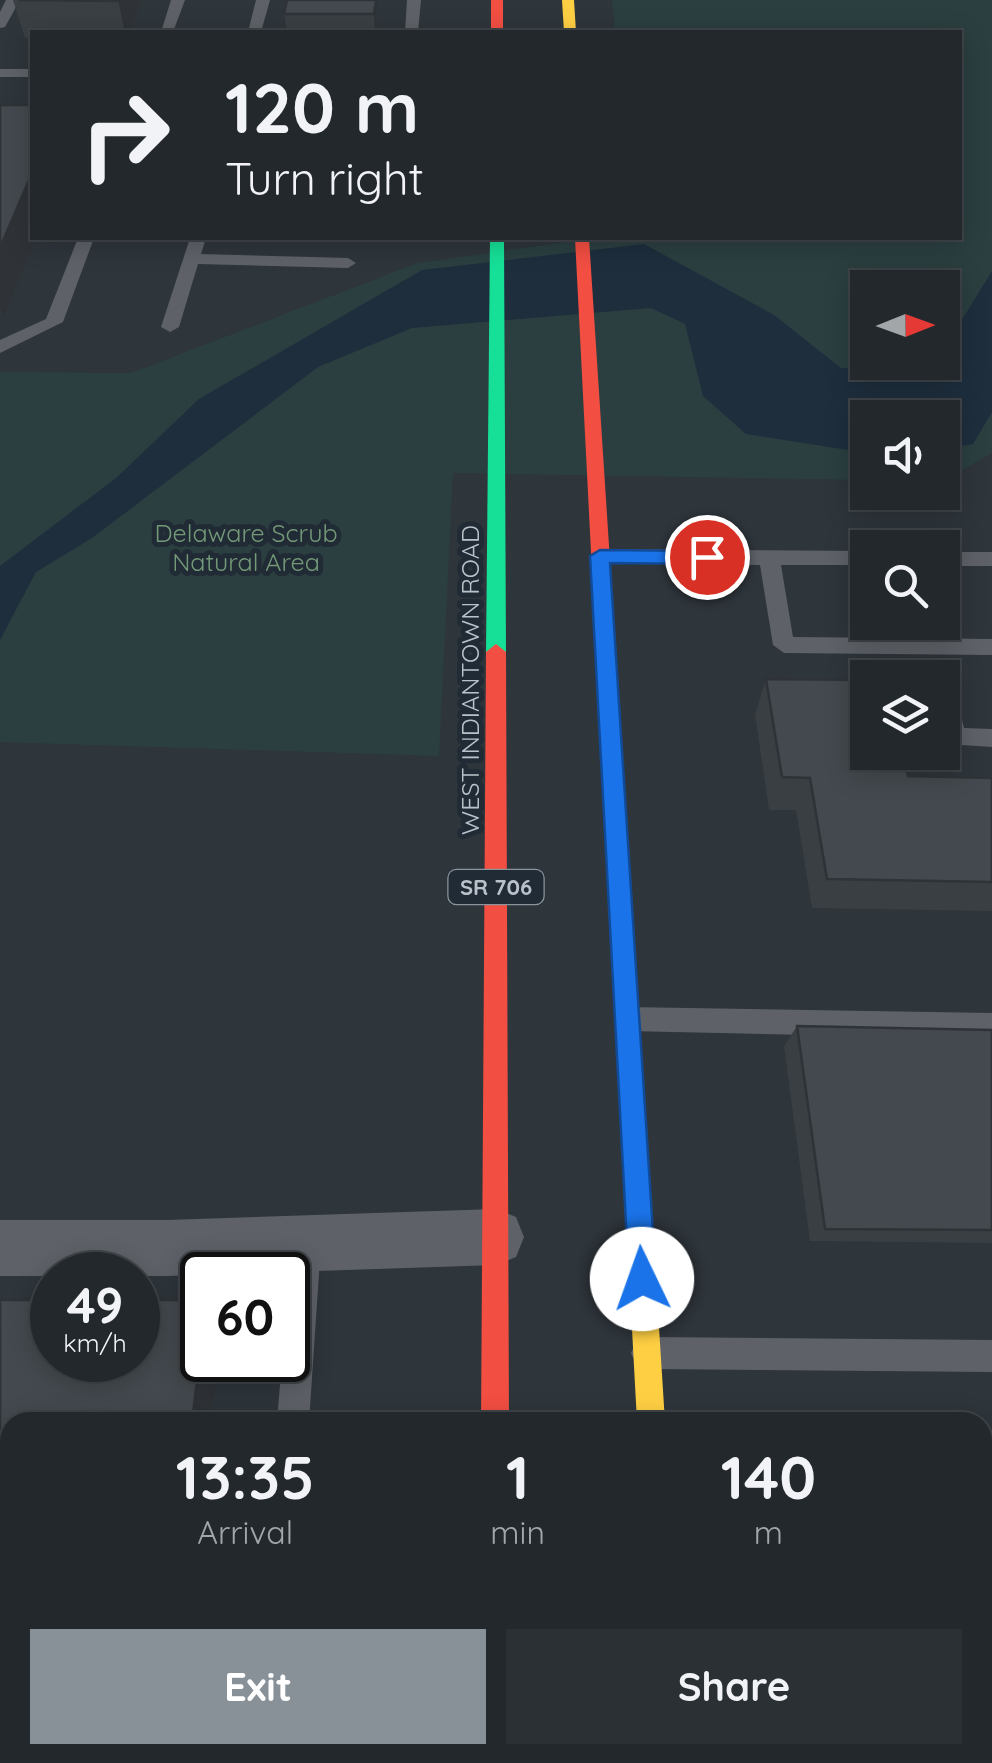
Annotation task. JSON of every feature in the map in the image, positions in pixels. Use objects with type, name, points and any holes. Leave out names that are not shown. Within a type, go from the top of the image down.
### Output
[{"type":"main road","points":[[498,0],[498,30]]},
{"type":"main road","points":[[568,0],[570,30]]},
{"type":"main road","name":"WEST INDIANTOWN ROAD","points":[[495,1412],[497,240]]},
{"type":"main road","points":[[582,240],[650,1412]]},
{"type":"street","points":[[0,1248],[496,1237]]},
{"type":"lane","points":[[0,24],[13,0]]},
{"type":"lane","points":[[167,30],[178,0]]},
{"type":"lane","points":[[254,30],[262,0]]},
{"type":"lane","points":[[412,30],[414,0]]},
{"type":"lane","points":[[0,73],[30,74]]},
{"type":"lane","points":[[0,347],[54,322],[85,240]]},
{"type":"lane","points":[[170,327],[197,240]]},
{"type":"lane","points":[[191,259],[348,263]]},
{"type":"lane","points":[[600,556],[850,558]]},
{"type":"lane","points":[[769,558],[784,645],[992,646]]},
{"type":"lane","points":[[960,559],[992,559]]},
{"type":"lane","points":[[934,646],[937,660]]},
{"type":"lane","points":[[960,737],[992,738]]},
{"type":"lane","points":[[627,1018],[992,1026]]},
{"type":"lane","points":[[294,1412],[306,1244]]},
{"type":"lane","points":[[647,1353],[992,1356]]},
{"type":"green space","name":"Delaware Scrub Natural Area","points":[[612,0],[992,0],[992,453],[960,471],[960,400],[850,400],[850,480],[453,473],[439,756],[0,742],[0,372],[131,373],[418,263],[582,240],[962,240],[962,30],[615,30]]},
{"type":"water","points":[[644,244],[774,315],[841,368],[850,368],[850,380],[960,380],[960,323],[992,271],[992,412],[973,444],[960,446],[960,400],[850,400],[850,450],[746,434],[703,396],[685,324],[651,308],[412,328],[318,367],[92,538],[36,572],[0,640],[0,566],[116,478],[199,399],[422,270]]},
{"type":"building","points":[[287,0],[376,0],[374,14],[284,14]]},
{"type":"building","points":[[0,105],[30,105],[30,178],[0,248]]},
{"type":"building","points":[[766,679],[850,680],[850,770],[906,770],[908,776],[992,778],[992,882],[827,879],[810,778],[782,777]]},
{"type":"building","points":[[797,1026],[992,1030],[992,1230],[825,1229]]},
{"type":"building","points":[[0,1300],[30,1300],[30,1382],[160,1382],[160,1300],[180,1300],[180,1382],[197,1382],[193,1412],[0,1412]]},
{"type":"traffic: fast","points":[[496,652],[497,240]]},
{"type":"traffic: slow","points":[[568,0],[570,30]]},
{"type":"traffic: slow","points":[[615,807],[650,1412]]},
{"type":"traffic: jam","points":[[497,0],[497,30]]},
{"type":"traffic: jam","points":[[582,240],[615,807]]},
{"type":"traffic: jam","points":[[495,1412],[496,652]]},
{"type":"route","points":[[642,1279],[600,556],[707,557]]}]
